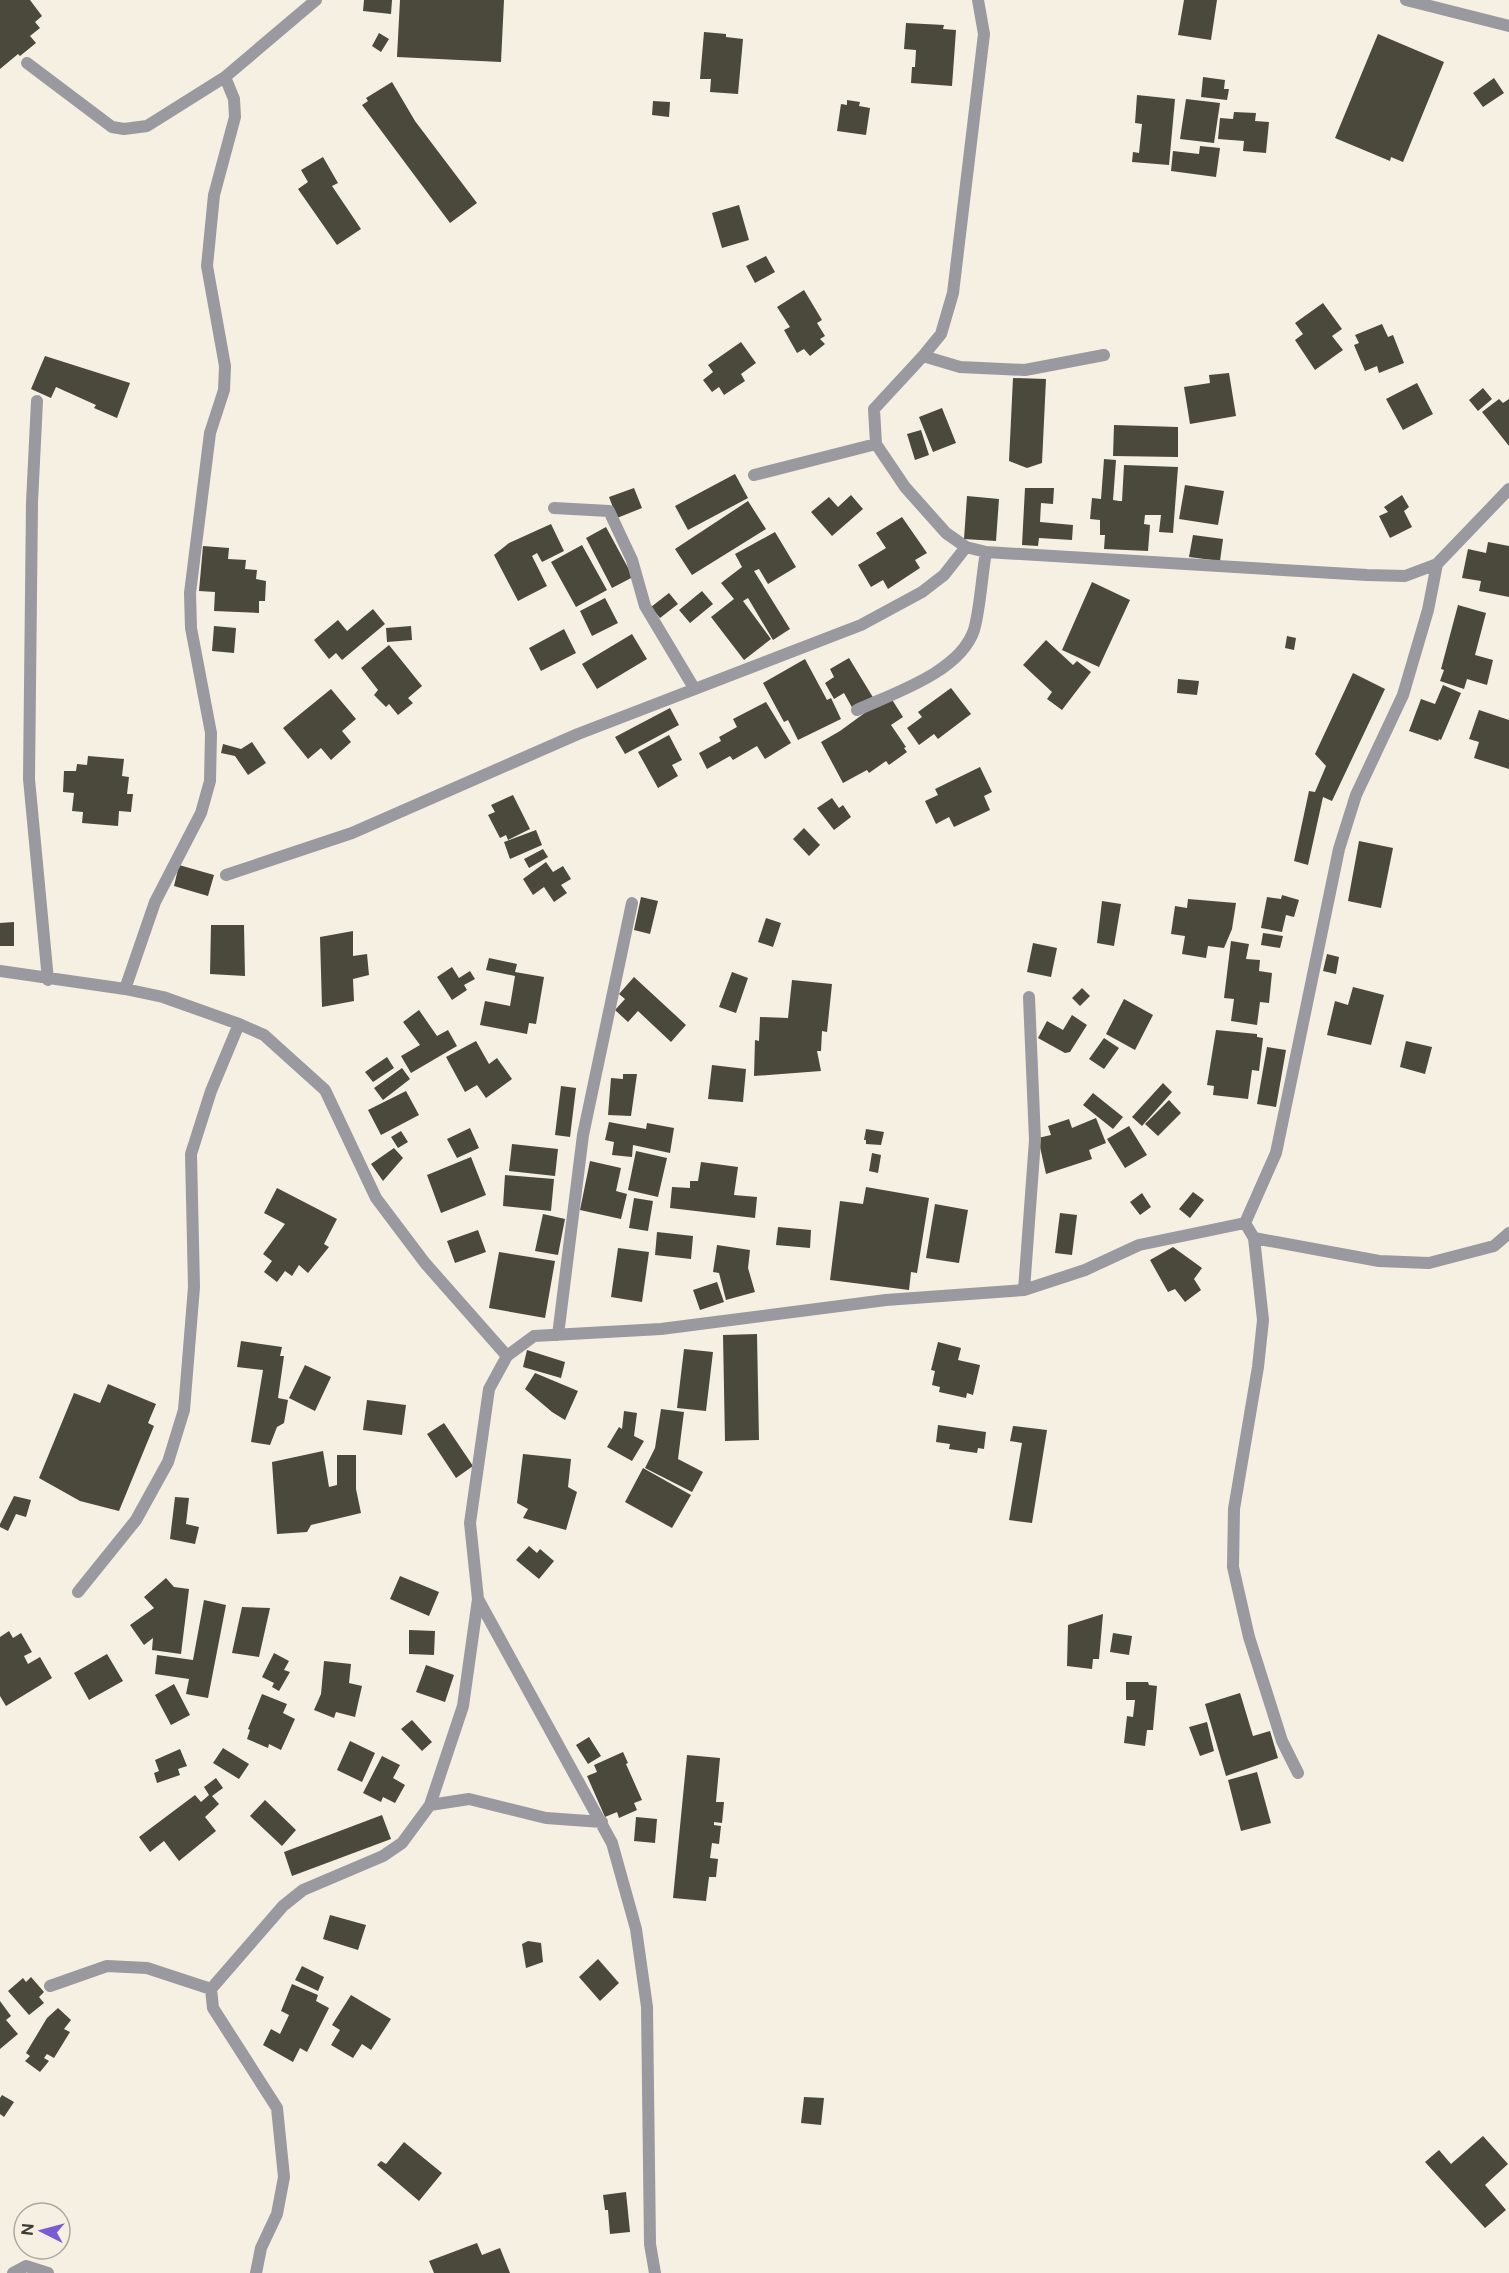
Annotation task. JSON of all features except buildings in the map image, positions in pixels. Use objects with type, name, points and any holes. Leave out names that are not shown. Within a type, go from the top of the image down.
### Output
[{"type":"street","points":[[27,63],[112,127],[124,129],[147,126],[225,77],[316,0]]},
{"type":"street","points":[[1406,0],[1509,26]]},
{"type":"street","points":[[980,1],[984,34],[953,293],[940,334],[923,356],[873,409],[876,444],[912,494],[946,533],[966,547],[986,552],[1406,576],[1437,564],[1509,489]]},
{"type":"street","points":[[125,989],[155,902],[201,813],[210,781],[211,733],[191,628],[190,593],[210,433],[224,390],[225,366],[207,266],[214,195],[235,117],[234,99],[225,77]]},
{"type":"street","points":[[923,356],[960,367],[1025,370],[1104,355]]},
{"type":"street","points":[[38,401],[32,502],[29,779],[48,980]]},
{"type":"street","points":[[754,475],[876,444]]},
{"type":"street","points":[[554,508],[609,512],[632,560],[645,606],[694,688]]},
{"type":"street","points":[[226,875],[352,833],[578,734],[861,625],[922,592],[944,575],[966,547]]},
{"type":"street","points":[[857,710],[944,669],[963,647],[973,631],[986,552]]},
{"type":"street","points":[[1245,1223],[1276,1152],[1339,849],[1356,795],[1402,695],[1428,610],[1437,564]]},
{"type":"street","points":[[558,1335],[583,1135],[633,903]]},
{"type":"street","points":[[0,971],[48,980],[125,989],[163,997],[264,1035],[325,1090],[376,1198],[425,1263],[507,1356]]},
{"type":"street","points":[[1024,1290],[1035,1140],[1029,997]]},
{"type":"street","points":[[78,1592],[136,1520],[168,1462],[184,1410],[194,1287],[190,1154],[211,1091],[239,1024]]},
{"type":"street","points":[[1245,1223],[1254,1238],[1263,1320],[1258,1367],[1234,1509],[1233,1567],[1249,1637],[1282,1740],[1298,1773]]},
{"type":"street","points":[[256,2273],[261,2248],[277,2214],[284,2177],[277,2108],[213,2008],[211,1989],[284,1906],[303,1890],[383,1856],[402,1843],[430,1805],[463,1706],[478,1599],[470,1523],[489,1389],[507,1356],[534,1336],[661,1329],[886,1300],[1024,1290],[1085,1270],[1138,1245],[1245,1223]]},
{"type":"street","points":[[1254,1238],[1379,1261],[1429,1263],[1494,1246],[1509,1233]]},
{"type":"street","points":[[478,1599],[602,1822],[612,1843],[636,1929],[647,2007],[650,2244],[655,2273]]},
{"type":"street","points":[[430,1805],[469,1798],[546,1818],[602,1822]]},
{"type":"street","points":[[50,1986],[107,1966],[147,1968],[211,1989]]},
{"type":"street","points":[[13,2273],[26,2266],[48,2273]]}]
